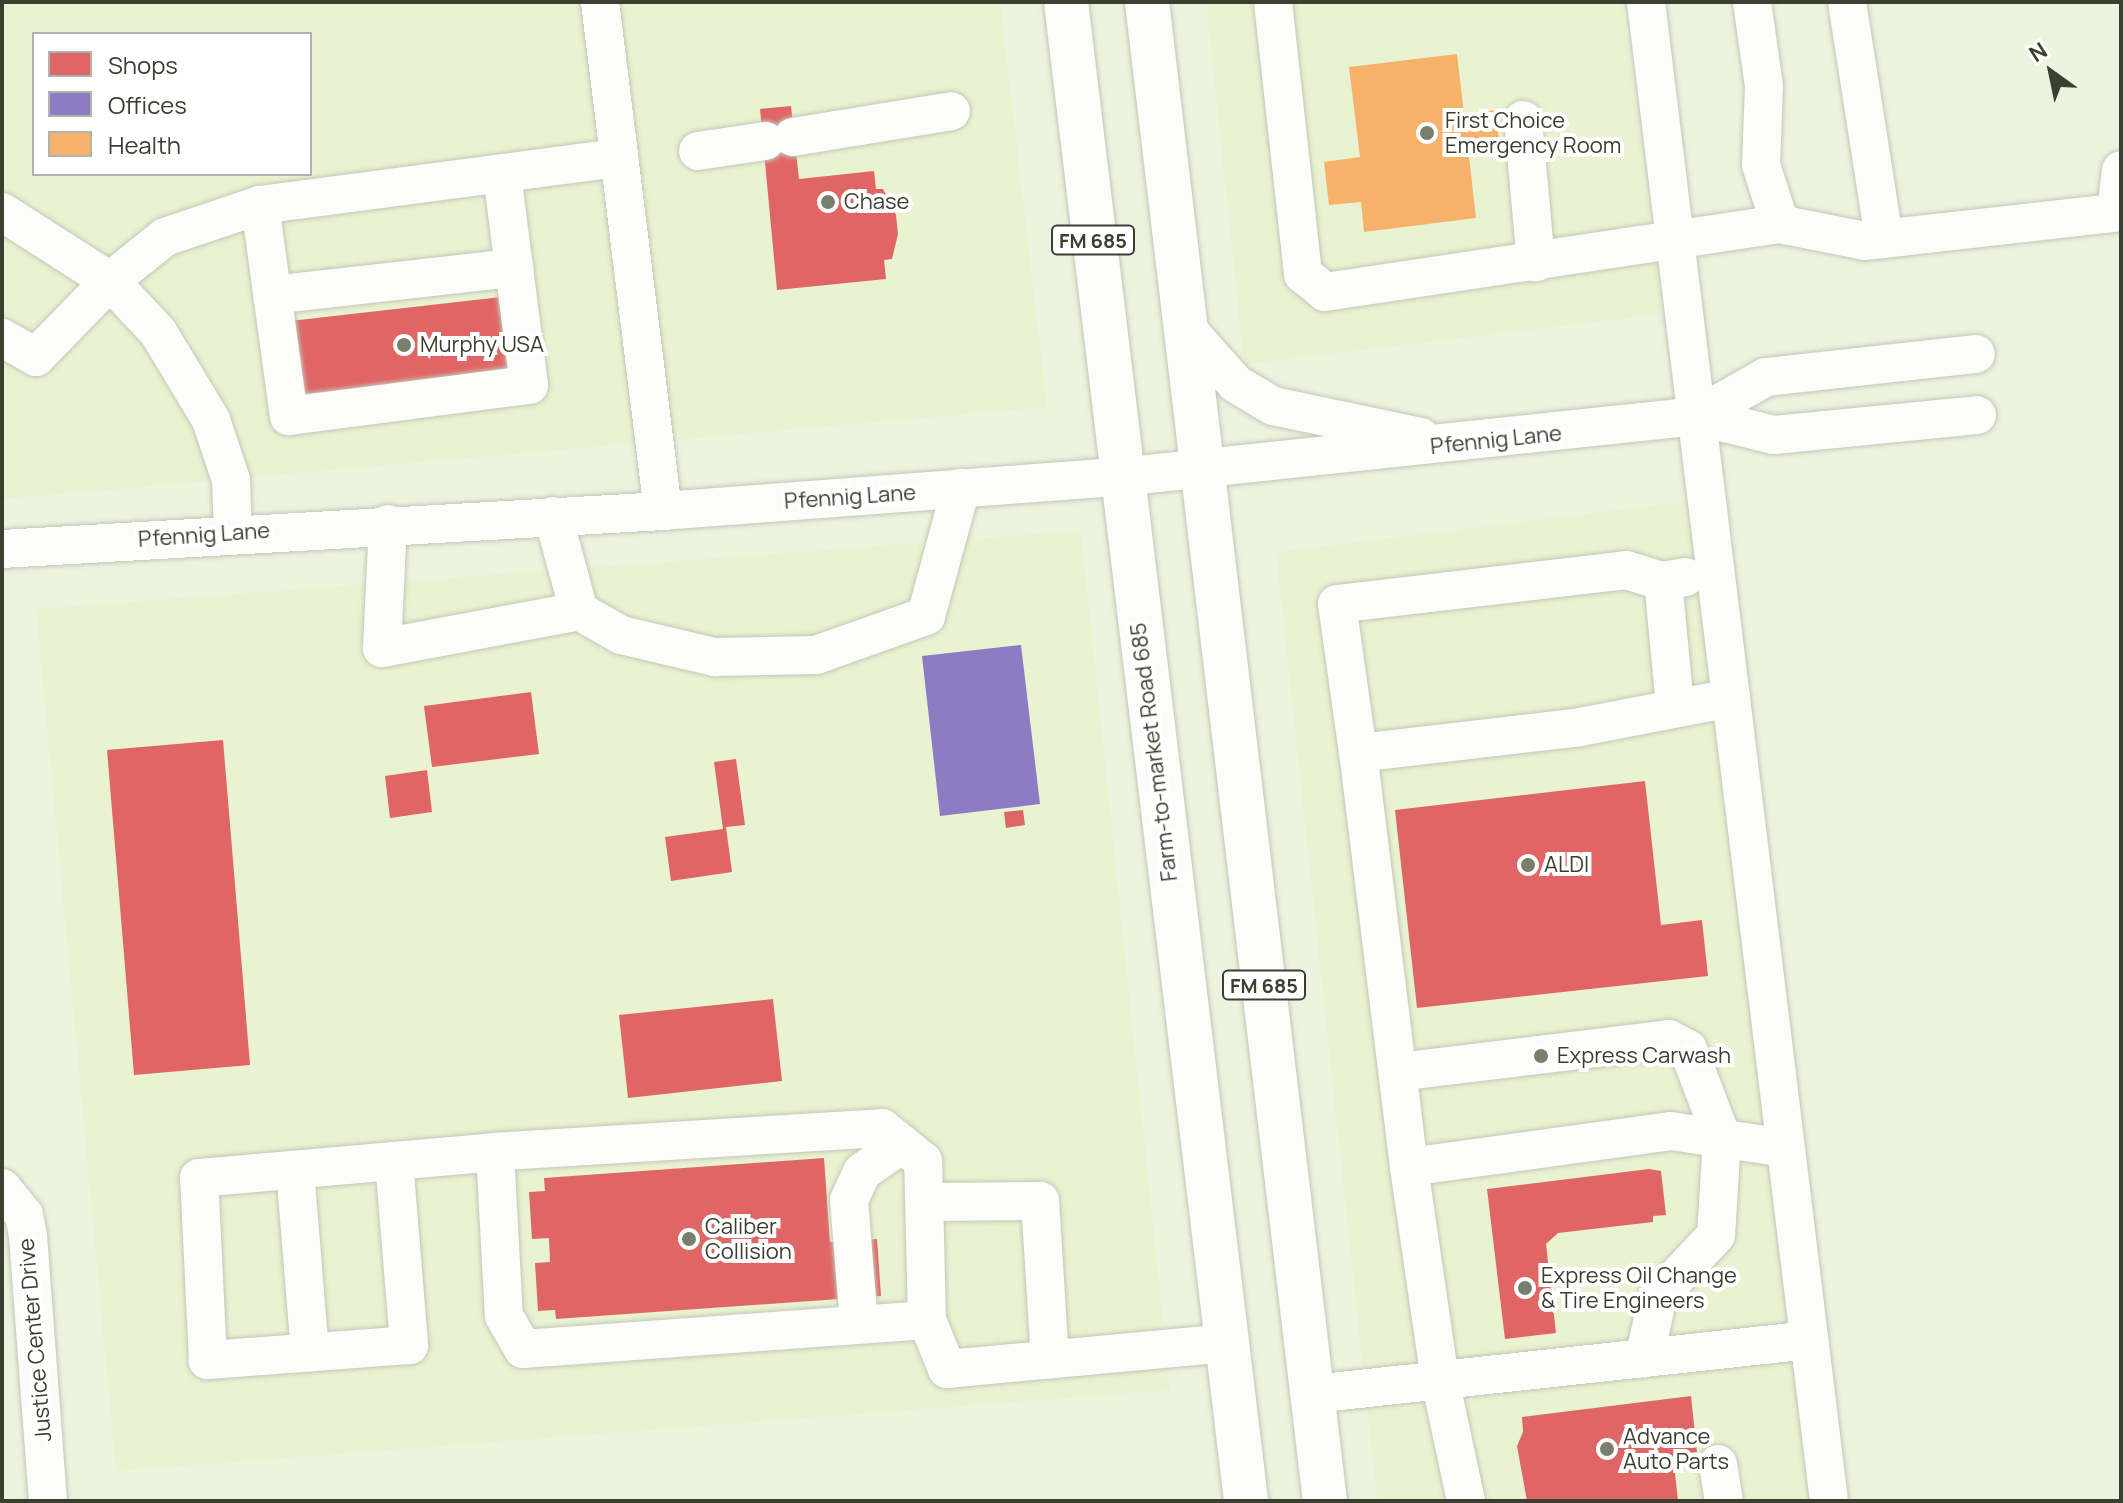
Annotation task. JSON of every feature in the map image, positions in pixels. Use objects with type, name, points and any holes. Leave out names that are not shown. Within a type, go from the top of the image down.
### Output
[{"type":"main road","name":"Farm-to-market Road 685","points":[[1066,2],[1120,477],[1246,1501]]},
{"type":"main road","name":"FM 685","points":[[1147,2],[1325,1501]]},
{"type":"street","points":[[600,2],[663,511]]},
{"type":"street","points":[[1273,2],[1303,274],[1325,292],[1676,242],[1780,224],[1864,241],[2118,212],[2121,170]]},
{"type":"street","points":[[1646,2],[1829,1501]]},
{"type":"street","points":[[1752,2],[1764,86],[1761,165],[1780,224]]},
{"type":"street","points":[[1847,2],[1884,239]]},
{"type":"street","points":[[698,151],[951,111]]},
{"type":"street","points":[[1523,120],[1536,262]]},
{"type":"street","points":[[2,338],[36,357],[110,281],[165,237],[260,205],[618,158]]},
{"type":"street","points":[[260,205],[289,416],[529,385],[502,174]]},
{"type":"street","points":[[2,212],[110,281],[158,332],[211,420],[231,480],[233,532]]},
{"type":"street","points":[[272,295],[514,268]]},
{"type":"street","points":[[1186,328],[1236,384],[1273,406],[1459,444]]},
{"type":"street","name":"Pfennig Lane","points":[[1697,416],[1766,377],[1976,354]]},
{"type":"street","name":"Pfennig Lane","points":[[2,549],[233,532],[663,511],[1120,477],[1459,444],[1697,416],[1774,435],[1977,415]]},
{"type":"street","points":[[388,524],[382,648],[579,611],[621,635],[715,657],[816,655],[926,616],[961,488]]},
{"type":"street","points":[[553,516],[579,611]]},
{"type":"street","points":[[1466,1501],[1440,1380],[1409,1167],[1337,604],[1626,570],[1663,581],[1716,573]]},
{"type":"street","points":[[1663,581],[1675,707]]},
{"type":"street","points":[[1358,753],[1575,728],[1731,698]]},
{"type":"street","points":[[1398,1072],[1669,1039],[1688,1049],[1722,1138],[1716,1235],[1658,1297],[1644,1358]]},
{"type":"street","points":[[394,1161],[409,1345],[208,1360],[199,1178],[495,1152],[882,1128],[923,1161],[927,1320],[947,1369],[1225,1343]]},
{"type":"street","points":[[1409,1167],[1671,1131],[1786,1148]]},
{"type":"street","points":[[859,1324],[849,1200],[862,1172],[902,1144]]},
{"type":"street","points":[[495,1152],[504,1316],[523,1349],[927,1320]]},
{"type":"street","points":[[295,1170],[310,1352]]},
{"type":"street","name":"Justice Center Drive","points":[[2,1188],[24,1215],[28,1236],[48,1501]]},
{"type":"street","points":[[926,1202],[1040,1201],[1050,1360]]},
{"type":"street","points":[[1313,1394],[1809,1340]]},
{"type":"street","points":[[1718,1464],[1724,1501]]},
{"type":"shaded area","points":[[2,2],[1000,2],[1047,407],[2,499]]},
{"type":"shaded area","points":[[1206,2],[1622,2],[1662,314],[1244,364]]},
{"type":"shaded area","points":[[1693,501],[1813,1501],[1377,1501],[1276,552]]},
{"type":"shaded area","points":[[1081,531],[1170,1390],[116,1471],[36,609]]},
{"type":"building: Shops","name":"Chase","points":[[791,106],[799,179],[874,171],[876,189],[883,189],[896,215],[898,234],[892,259],[884,260],[886,279],[777,290],[760,109]]},
{"type":"building: Shops","name":"Murphy USA","points":[[511,296],[519,369],[298,395],[290,321]]},
{"type":"building: Shops","points":[[531,692],[539,754],[432,767],[424,706]]},
{"type":"building: Shops","points":[[223,740],[250,1065],[134,1075],[107,750]]},
{"type":"building: Shops","points":[[736,759],[745,825],[726,827],[732,872],[671,881],[665,837],[723,829],[714,762]]},
{"type":"building: Shops","points":[[427,770],[432,812],[390,818],[385,776]]},
{"type":"building: Shops","name":"ALDI","points":[[1645,781],[1661,925],[1702,920],[1708,976],[1417,1008],[1395,810]]},
{"type":"building: Shops","points":[[1023,810],[1025,825],[1006,828],[1004,812]]},
{"type":"building: Shops","points":[[773,999],[782,1081],[628,1098],[619,1015]]},
{"type":"building: Shops","name":"Caliber Collision","points":[[824,1158],[830,1242],[877,1239],[881,1296],[556,1319],[555,1310],[538,1311],[535,1263],[550,1262],[549,1238],[532,1239],[529,1192],[545,1191],[544,1178]]},
{"type":"building: Shops","name":"Express Oil Change & Tire Engineers","points":[[1649,1169],[1661,1171],[1666,1215],[1653,1216],[1653,1222],[1558,1233],[1546,1244],[1556,1333],[1505,1339],[1487,1189]]},
{"type":"building: Shops","name":"Advance Auto Parts","points":[[1691,1396],[1697,1452],[1673,1455],[1678,1501],[1527,1501],[1517,1446],[1523,1432],[1522,1417]]},
{"type":"building: Offices","points":[[1021,645],[1040,804],[940,816],[922,656]]},
{"type":"building: Health","name":"First Choice Emergency Room","points":[[1457,54],[1464,114],[1496,110],[1500,152],[1469,156],[1476,218],[1364,232],[1361,202],[1329,205],[1324,162],[1360,157],[1349,67]]},
{"type":"place","name":"First Choice Emergency Room","points":[[1427,133]]},
{"type":"place","name":"Chase","points":[[828,202]]},
{"type":"place","name":"Murphy USA","points":[[404,345]]},
{"type":"place","name":"ALDI","points":[[1528,865]]},
{"type":"place","name":"Express Carwash","points":[[1541,1056]]},
{"type":"place","name":"Caliber Collision","points":[[689,1239]]},
{"type":"place","name":"Express Oil Change & Tire Engineers","points":[[1525,1288]]},
{"type":"place","name":"Advance Auto Parts","points":[[1607,1449]]}]
